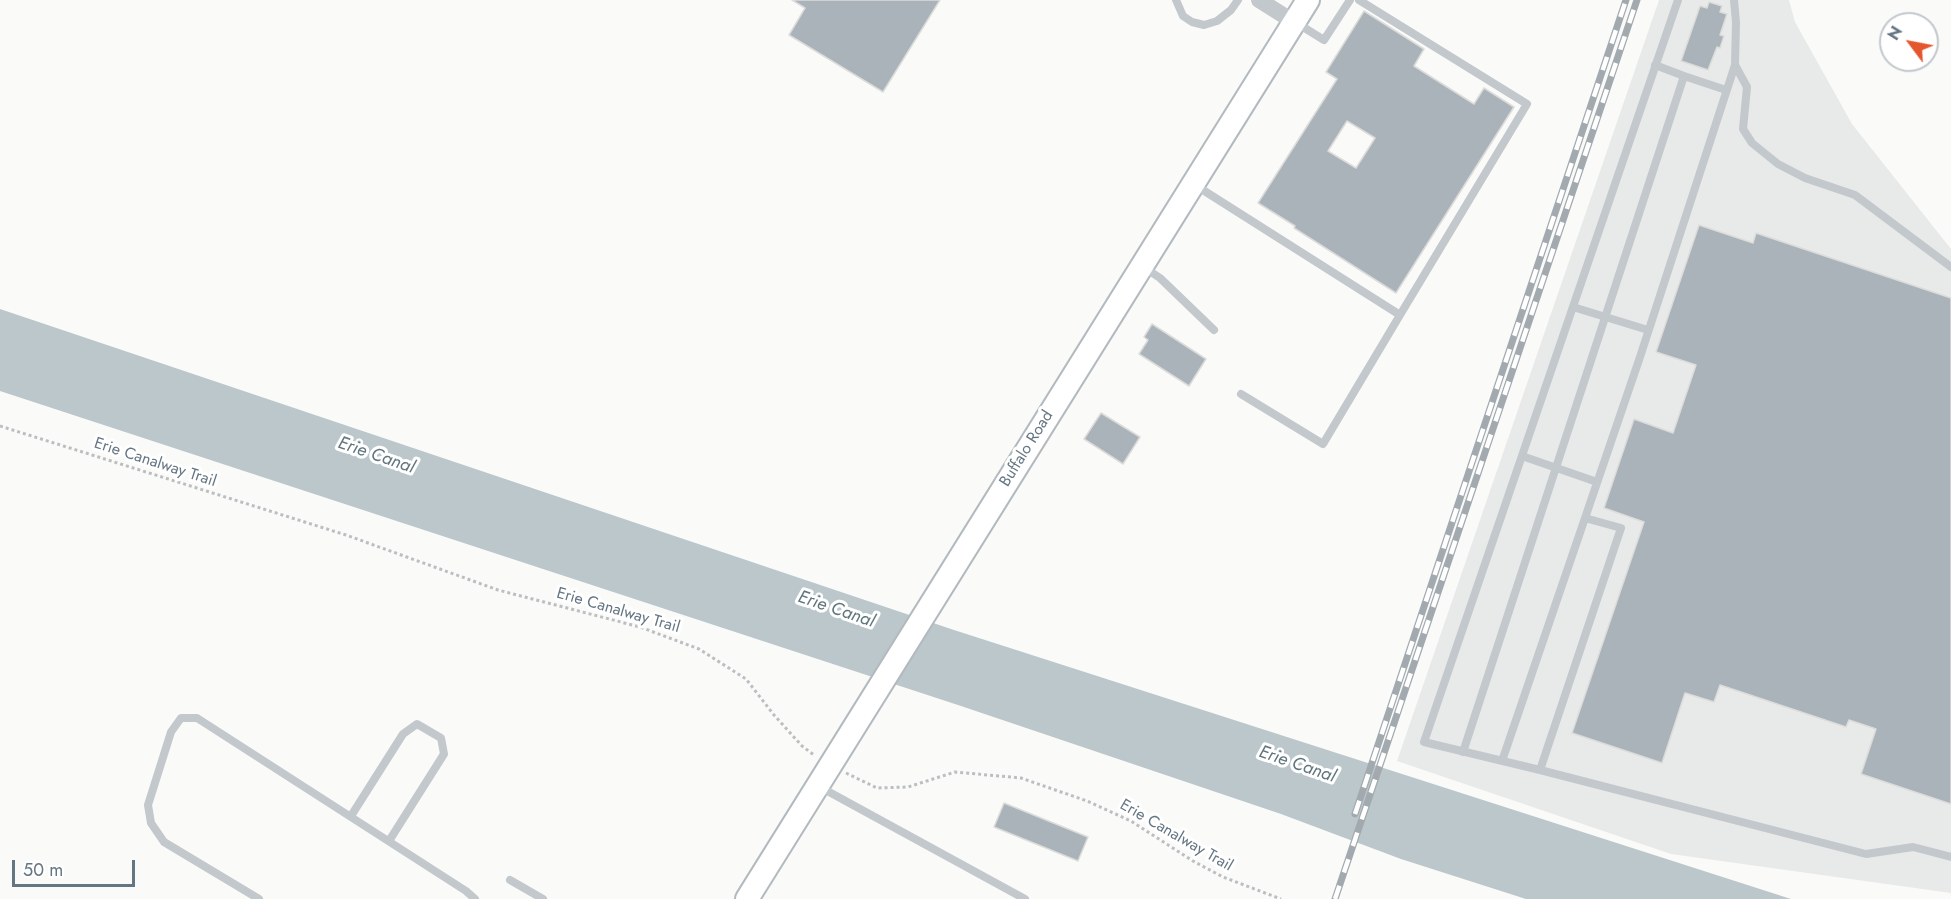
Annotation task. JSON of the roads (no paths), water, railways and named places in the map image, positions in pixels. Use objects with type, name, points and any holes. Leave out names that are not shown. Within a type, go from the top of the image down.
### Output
[{"type":"main road","name":"Buffalo Road","points":[[747,899],[1308,0]]},
{"type":"street","points":[[1259,0],[1294,22]]},
{"type":"lane","points":[[1176,0],[1183,16],[1192,22],[1204,25],[1217,21],[1231,10],[1238,0]]},
{"type":"lane","points":[[1294,22],[1324,40],[1350,0]]},
{"type":"lane","points":[[1241,394],[1323,444],[1527,104],[1359,0]]},
{"type":"lane","points":[[1678,0],[1424,742],[1866,854],[1913,846],[1951,857]]},
{"type":"lane","points":[[1502,760],[1735,65],[1734,0]]},
{"type":"lane","points":[[1655,65],[1726,90]]},
{"type":"lane","points":[[1735,65],[1748,87],[1743,129],[1752,143],[1778,164],[1805,178],[1855,195],[1951,267]]},
{"type":"lane","points":[[1463,752],[1684,76]]},
{"type":"lane","points":[[1193,183],[1400,315]]},
{"type":"lane","points":[[1141,266],[1161,278],[1214,330]]},
{"type":"lane","points":[[1573,307],[1648,330]]},
{"type":"lane","points":[[1522,456],[1597,482]]},
{"type":"lane","points":[[1540,770],[1621,528],[1585,518]]},
{"type":"lane","points":[[259,899],[164,842],[151,823],[148,805],[171,732],[181,718],[197,718],[351,816],[475,899]]},
{"type":"lane","points":[[351,816],[403,734],[417,724],[441,738],[444,754],[389,841]]},
{"type":"lane","points":[[817,785],[1025,899]]},
{"type":"lane","points":[[510,880],[543,899]]},
{"type":"water","name":"Erie Canal","points":[[0,309],[954,630],[1791,899],[1526,899],[1401,859],[1281,814],[961,706],[0,391]]},
{"type":"railway","points":[[1355,814],[1626,0]]},
{"type":"railway","points":[[1335,899],[1637,0]]}]
